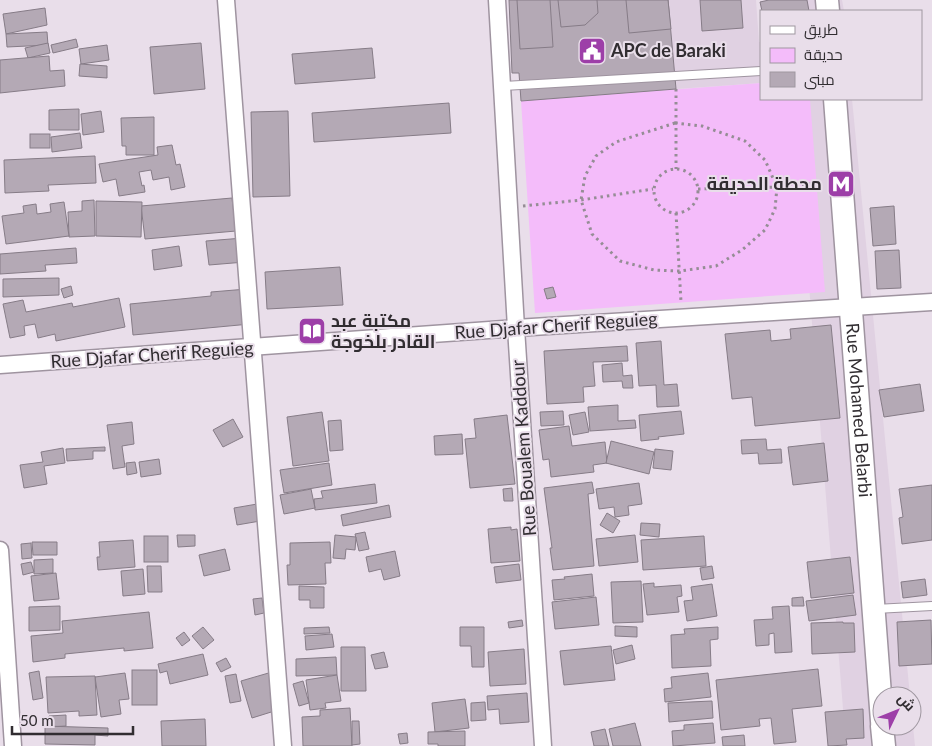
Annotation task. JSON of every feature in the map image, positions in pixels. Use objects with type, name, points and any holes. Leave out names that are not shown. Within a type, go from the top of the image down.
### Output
[{"type":"street","points":[[226,0],[283,746]]},
{"type":"street","name":"Rue Boualem Kaddour","points":[[497,0],[543,746]]},
{"type":"street","name":"Rue Mohamed Belarbi","points":[[835,100],[879,686]]},
{"type":"street","name":"Rue Djafar Cherif Reguieg","points":[[0,365],[516,328],[932,302]]},
{"type":"street","points":[[0,550],[13,746]]},
{"type":"lane","points":[[503,86],[760,71]]},
{"type":"lane","points":[[873,609],[932,606]]},
{"type":"path","points":[[676,89],[676,169]]},
{"type":"path","points":[[675,123],[702,126],[745,141],[765,160],[777,187],[775,208],[765,230],[742,250],[716,266],[680,271],[654,270],[620,261],[592,234],[581,200],[585,176],[596,156],[616,142],[675,123]]},
{"type":"path","points":[[676,169],[688,173],[696,182],[698,190],[697,198],[690,208],[684,212],[676,213],[667,212],[661,208],[654,197],[654,189],[660,175],[668,170],[676,169]]},
{"type":"path","points":[[698,190],[777,187],[818,183]]},
{"type":"path","points":[[509,207],[581,200],[654,189]]},
{"type":"path","points":[[676,213],[681,302]]},
{"type":"shaded area","points":[[668,0],[756,0],[760,42],[760,83],[676,89]]},
{"type":"shaded area","points":[[786,0],[842,0],[844,10],[787,10]]},
{"type":"shaded area","points":[[794,100],[852,100],[909,686],[872,686],[872,736],[914,736],[915,746],[846,746]]},
{"type":"green space","points":[[760,83],[760,100],[810,100],[825,292],[535,313],[521,101]]},
{"type":"building","name":"APC de Baraki","points":[[509,0],[668,0],[676,89],[521,101],[519,73],[512,73]]},
{"type":"building","points":[[517,0],[550,0],[553,47],[520,49]]},
{"type":"building","points":[[558,0],[597,0],[598,13],[585,25],[561,27]]},
{"type":"building","points":[[626,0],[668,0],[671,29],[629,33]]},
{"type":"building","points":[[700,0],[741,0],[743,28],[702,31]]},
{"type":"building","points":[[769,0],[807,0],[809,10],[762,10],[760,2]]},
{"type":"building","points":[[45,8],[47,25],[6,34],[3,14]]},
{"type":"building","points":[[47,32],[48,45],[7,47],[6,34]]},
{"type":"building","points":[[76,39],[78,47],[53,53],[51,45]]},
{"type":"building","points":[[48,43],[50,53],[28,58],[25,48]]},
{"type":"building","points":[[201,43],[205,89],[154,94],[150,47]]},
{"type":"building","points":[[107,45],[109,60],[81,64],[79,49]]},
{"type":"building","points":[[372,48],[375,78],[295,84],[292,54]]},
{"type":"building","points":[[49,56],[50,71],[64,70],[65,86],[0,93],[0,60]]},
{"type":"building","points":[[80,64],[107,66],[107,78],[79,76]]},
{"type":"building","points":[[449,103],[451,133],[314,142],[312,113]]},
{"type":"building","points":[[79,109],[79,130],[49,130],[49,110]]},
{"type":"building","points":[[101,111],[104,132],[83,135],[81,114]]},
{"type":"building","points":[[288,111],[290,196],[253,197],[251,112]]},
{"type":"building","points":[[154,117],[154,155],[126,155],[126,146],[122,146],[121,118]]},
{"type":"building","points":[[80,133],[82,148],[52,152],[51,137]]},
{"type":"building","points":[[30,134],[50,134],[50,148],[30,148]]},
{"type":"building","points":[[172,145],[176,165],[180,164],[185,187],[171,190],[169,177],[153,180],[151,170],[139,172],[145,192],[119,196],[116,179],[103,182],[99,164],[158,155],[157,147]]},
{"type":"building","points":[[95,156],[96,183],[48,185],[49,191],[5,193],[4,160]]},
{"type":"building","points":[[232,198],[236,231],[145,239],[141,206]]},
{"type":"building","points":[[94,200],[95,236],[69,237],[68,212],[82,211],[82,201]]},
{"type":"building","points":[[96,201],[142,202],[141,237],[96,236]]},
{"type":"building","points":[[64,202],[69,236],[6,244],[2,216],[24,213],[23,206],[36,204],[37,214],[51,212],[50,204]]},
{"type":"building","points":[[894,206],[896,244],[873,246],[870,208]]},
{"type":"building","points":[[243,238],[245,262],[209,265],[206,241]]},
{"type":"building","points":[[179,246],[182,266],[154,270],[152,250]]},
{"type":"building","points":[[76,248],[77,263],[45,265],[46,271],[0,274],[0,254]]},
{"type":"building","points":[[899,250],[901,288],[877,289],[875,251]]},
{"type":"building","points":[[340,267],[343,305],[267,309],[265,272]]},
{"type":"building","points":[[59,278],[59,295],[3,297],[3,279]]},
{"type":"building","points":[[71,286],[73,295],[64,298],[61,289]]},
{"type":"building","points":[[553,287],[556,297],[547,299],[544,289]]},
{"type":"building","points":[[247,289],[250,324],[133,335],[130,304],[211,296],[211,292]]},
{"type":"building","points":[[119,298],[125,327],[56,341],[55,334],[38,338],[35,324],[24,326],[25,335],[10,338],[3,304],[23,300],[26,312],[72,303],[73,307]]},
{"type":"building","points":[[831,325],[840,418],[755,426],[752,397],[732,399],[725,334],[770,330],[771,341],[791,339],[790,329]]},
{"type":"building","points":[[661,341],[664,385],[677,384],[679,406],[657,407],[656,385],[639,386],[636,343]]},
{"type":"building","points":[[627,346],[628,361],[593,362],[595,386],[583,387],[584,402],[547,404],[544,351]]},
{"type":"building","points":[[622,363],[623,376],[632,375],[633,388],[623,388],[622,381],[603,382],[602,365]]},
{"type":"building","points":[[920,384],[924,411],[884,417],[879,390]]},
{"type":"building","points":[[618,405],[618,421],[635,420],[636,428],[590,431],[588,407]]},
{"type":"building","points":[[563,411],[564,425],[541,426],[540,412]]},
{"type":"building","points":[[681,411],[684,434],[641,441],[639,415]]},
{"type":"building","points":[[322,412],[329,461],[293,466],[287,417]]},
{"type":"building","points":[[585,412],[589,432],[573,435],[569,415]]},
{"type":"building","points":[[507,415],[515,484],[470,488],[465,439],[476,438],[474,419]]},
{"type":"building","points":[[233,419],[243,437],[223,447],[213,430]]},
{"type":"building","points":[[341,420],[343,450],[330,451],[328,421]]},
{"type":"building","points":[[132,422],[134,444],[122,446],[125,467],[113,469],[107,425]]},
{"type":"building","points":[[569,426],[572,446],[605,442],[607,463],[593,465],[594,472],[551,477],[549,459],[543,460],[539,430]]},
{"type":"building","points":[[462,434],[463,454],[435,455],[434,436]]},
{"type":"building","points":[[766,439],[767,450],[781,449],[782,463],[759,464],[758,453],[742,454],[741,440]]},
{"type":"building","points":[[611,441],[654,452],[649,474],[606,463]]},
{"type":"building","points":[[824,443],[828,481],[793,485],[788,447]]},
{"type":"building","points":[[105,447],[105,451],[93,451],[93,459],[67,461],[66,449]]},
{"type":"building","points":[[63,448],[65,463],[44,466],[47,484],[24,488],[20,465],[43,462],[41,452]]},
{"type":"building","points":[[655,449],[673,451],[671,470],[653,468]]},
{"type":"building","points":[[159,459],[161,474],[141,477],[139,462]]},
{"type":"building","points":[[135,462],[137,473],[127,475],[126,463]]},
{"type":"building","points":[[329,463],[332,485],[284,493],[280,470]]},
{"type":"building","points":[[592,482],[594,493],[588,494],[594,566],[553,570],[544,488]]},
{"type":"building","points":[[639,483],[642,504],[628,506],[629,515],[615,517],[614,507],[599,509],[596,489]]},
{"type":"building","points":[[375,484],[377,503],[315,510],[314,499],[323,498],[321,491]]},
{"type":"building","points":[[932,485],[932,540],[902,544],[899,518],[903,517],[899,489]]},
{"type":"building","points":[[512,488],[513,501],[504,501],[503,489]]},
{"type":"building","points":[[311,489],[315,508],[284,514],[280,495]]},
{"type":"building","points":[[263,503],[266,520],[237,525],[234,508]]},
{"type":"building","points":[[389,505],[391,517],[343,526],[341,515]]},
{"type":"building","points":[[607,513],[620,521],[613,533],[600,525]]},
{"type":"building","points":[[641,523],[660,524],[659,537],[640,535]]},
{"type":"building","points":[[511,527],[511,530],[517,529],[520,561],[491,563],[488,529]]},
{"type":"building","points":[[365,532],[369,549],[359,551],[355,534]]},
{"type":"building","points":[[177,535],[195,535],[195,546],[178,547]]},
{"type":"building","points":[[335,535],[356,537],[355,550],[346,549],[345,559],[333,558]]},
{"type":"building","points":[[635,535],[638,562],[599,566],[596,539]]},
{"type":"building","points":[[144,536],[168,536],[168,562],[144,562]]},
{"type":"building","points":[[704,536],[706,566],[643,570],[641,540]]},
{"type":"building","points":[[133,540],[135,567],[98,570],[97,557],[100,557],[99,542]]},
{"type":"building","points":[[32,542],[57,542],[57,555],[33,555]]},
{"type":"building","points":[[330,542],[331,563],[325,563],[326,584],[288,585],[287,565],[290,565],[290,543]]},
{"type":"building","points":[[31,543],[32,558],[22,559],[21,544]]},
{"type":"building","points":[[225,549],[230,570],[204,576],[199,555]]},
{"type":"building","points":[[395,551],[400,576],[384,580],[381,569],[369,572],[366,557]]},
{"type":"building","points":[[850,557],[854,593],[811,598],[807,562]]},
{"type":"building","points":[[53,559],[53,573],[34,574],[34,560]]},
{"type":"building","points":[[31,562],[34,572],[23,575],[21,564]]},
{"type":"building","points":[[519,564],[521,580],[496,583],[494,567]]},
{"type":"building","points":[[147,566],[161,566],[162,592],[148,592]]},
{"type":"building","points":[[712,566],[714,578],[702,580],[700,568]]},
{"type":"building","points":[[143,569],[145,594],[123,596],[121,571]]},
{"type":"building","points":[[56,573],[59,599],[34,601],[31,576]]},
{"type":"building","points":[[592,574],[594,596],[554,600],[552,580]]},
{"type":"building","points":[[925,579],[927,595],[903,598],[901,582]]},
{"type":"building","points":[[641,581],[643,622],[613,623],[611,582]]},
{"type":"building","points":[[654,583],[654,587],[681,585],[682,596],[677,597],[679,612],[647,615],[643,584]]},
{"type":"building","points":[[712,584],[717,616],[687,621],[684,601],[693,600],[691,587]]},
{"type":"building","points":[[299,586],[324,587],[324,608],[310,608],[310,600],[299,600]]},
{"type":"building","points":[[853,595],[856,615],[809,621],[806,601]]},
{"type":"building","points":[[596,597],[599,625],[555,629],[552,602]]},
{"type":"building","points":[[803,597],[804,606],[792,606],[792,598]]},
{"type":"building","points":[[262,598],[264,613],[255,615],[253,599]]},
{"type":"building","points":[[60,606],[60,630],[29,631],[29,607]]},
{"type":"building","points":[[789,606],[792,652],[775,653],[774,633],[769,634],[769,645],[756,646],[754,620],[773,619],[772,607]]},
{"type":"building","points":[[149,612],[153,648],[124,651],[124,648],[65,654],[65,658],[33,662],[31,636],[63,633],[62,621]]},
{"type":"building","points":[[522,620],[523,626],[509,628],[508,622]]},
{"type":"building","points":[[931,620],[932,664],[899,666],[897,622]]},
{"type":"building","points":[[811,623],[854,623],[855,652],[812,654]]},
{"type":"building","points":[[615,626],[637,627],[637,637],[615,636]]},
{"type":"building","points":[[203,627],[214,640],[203,649],[192,636]]},
{"type":"building","points":[[329,627],[330,633],[304,634],[304,628]]},
{"type":"building","points":[[460,627],[484,627],[484,667],[472,667],[471,646],[460,646]]},
{"type":"building","points":[[718,627],[718,639],[710,640],[711,666],[672,668],[671,635],[685,634],[684,629]]},
{"type":"building","points":[[184,632],[190,640],[182,646],[176,638]]},
{"type":"building","points":[[332,634],[334,647],[306,650],[305,636]]},
{"type":"building","points":[[632,645],[635,659],[616,664],[613,650]]},
{"type":"building","points":[[611,646],[615,680],[564,685],[560,651]]},
{"type":"building","points":[[341,647],[365,647],[366,691],[341,691]]},
{"type":"building","points":[[524,649],[526,684],[490,686],[488,652]]},
{"type":"building","points":[[384,652],[388,667],[375,669],[371,655]]},
{"type":"building","points":[[203,654],[208,675],[170,684],[167,671],[160,673],[158,664]]},
{"type":"building","points":[[336,657],[337,675],[296,676],[296,659]]},
{"type":"building","points":[[226,658],[231,667],[221,672],[216,663]]},
{"type":"building","points":[[818,669],[822,706],[792,709],[796,742],[774,744],[771,718],[759,719],[760,726],[721,730],[716,680]]},
{"type":"building","points":[[132,670],[157,670],[157,705],[132,705]]},
{"type":"building","points":[[39,671],[43,698],[33,700],[29,673]]},
{"type":"building","points":[[272,672],[284,708],[252,718],[241,681]]},
{"type":"building","points":[[125,673],[129,699],[119,700],[121,714],[101,717],[95,677]]},
{"type":"building","points":[[708,673],[711,697],[665,702],[664,689],[672,688],[671,677]]},
{"type":"building","points":[[236,674],[241,701],[230,703],[225,676]]},
{"type":"building","points":[[337,675],[341,701],[325,703],[326,708],[310,710],[306,680]]},
{"type":"building","points":[[95,676],[97,715],[79,716],[79,711],[48,713],[46,677]]},
{"type":"building","points":[[303,681],[309,703],[299,706],[293,684]]},
{"type":"building","points":[[527,693],[529,722],[500,724],[499,709],[488,710],[487,696]]},
{"type":"building","points":[[465,699],[469,728],[435,732],[432,703]]},
{"type":"building","points":[[712,701],[713,718],[669,722],[668,703]]},
{"type":"building","points":[[485,702],[486,720],[471,721],[471,703]]},
{"type":"building","points":[[350,708],[352,746],[303,746],[302,717],[320,716],[320,710]]},
{"type":"building","points":[[863,709],[864,738],[846,739],[847,745],[828,746],[825,712]]},
{"type":"building","points":[[66,715],[66,726],[49,727],[49,716]]},
{"type":"building","points":[[205,719],[206,746],[162,746],[161,721]]},
{"type":"building","points":[[352,721],[359,721],[360,744],[352,745]]},
{"type":"building","points":[[635,723],[641,746],[613,746],[609,729]]},
{"type":"building","points":[[713,723],[715,743],[673,746],[672,731],[684,730],[684,725]]},
{"type":"building","points":[[45,726],[108,728],[108,736],[95,735],[95,745],[45,744]]},
{"type":"building","points":[[605,729],[609,746],[594,746],[591,732]]},
{"type":"building","points":[[465,731],[465,746],[428,744],[428,732]]},
{"type":"building","points":[[407,733],[408,743],[400,744],[398,734]]},
{"type":"building","points":[[744,735],[745,746],[723,746],[722,737]]},
{"type":"place","name":"APC de Baraki","points":[[592,51]]},
{"type":"place","name":"محطة الحديقة","points":[[841,184]]},
{"type":"place","name":"مكتبة عبد القادر بلخوجة","points":[[312,331]]}]
